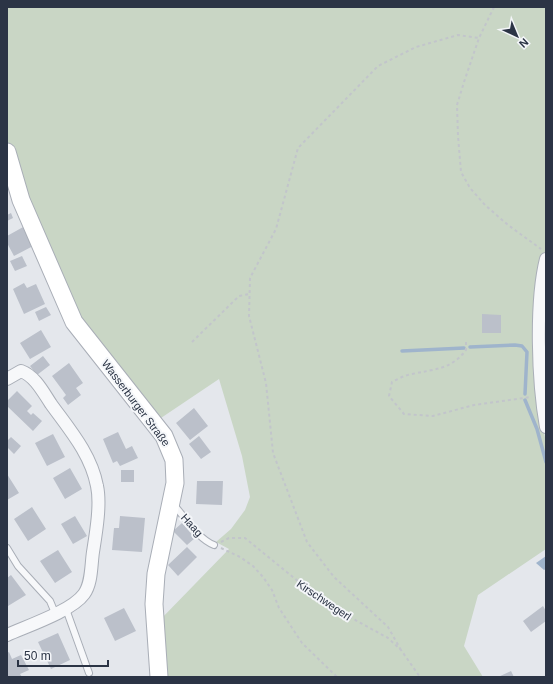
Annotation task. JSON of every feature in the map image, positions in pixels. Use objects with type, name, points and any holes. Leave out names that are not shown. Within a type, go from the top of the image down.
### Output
[{"type":"main road","name":"Wasserburger Straße","points":[[7,152],[9,173],[74,322],[164,436],[171,451],[175,471],[175,483],[156,574],[154,604],[159,677]]},
{"type":"street","points":[[546,259],[540,305],[542,396],[546,427]]},
{"type":"street","points":[[7,379],[21,371],[27,373],[33,379],[82,447],[98,487],[95,540],[87,589],[79,601],[61,611],[7,635]]},
{"type":"lane","name":"Haag","points":[[171,501],[199,534],[209,543],[214,545]]},
{"type":"lane","points":[[7,548],[18,566],[61,611],[89,674]]},
{"type":"path","points":[[494,7],[479,38],[458,105],[458,136],[461,172],[470,188],[485,206],[546,253]]},
{"type":"path","points":[[401,650],[388,627],[334,577],[307,542],[273,454],[266,384],[249,316],[249,282],[276,229],[298,148],[378,66],[416,47],[458,35],[479,38]]},
{"type":"path","points":[[192,342],[239,296],[249,294]]},
{"type":"path","points":[[466,342],[466,350],[449,366],[431,372],[411,374],[392,382],[389,396],[404,414],[432,416],[474,405],[542,396]]},
{"type":"path","name":"Kirschwegerl","points":[[222,541],[229,538],[244,538],[326,604],[388,638],[401,650],[420,677]]},
{"type":"path","points":[[214,545],[240,557],[253,566],[272,590],[279,608],[302,643],[337,677]]},
{"type":"green space","points":[[7,7],[546,7],[546,249],[541,264],[538,399],[546,443],[546,549],[478,595],[464,646],[483,677],[164,677],[159,621],[229,549],[216,542],[231,529],[245,510],[250,497],[242,456],[219,379],[158,420],[80,321],[25,194],[7,141]]},
{"type":"water","points":[[546,556],[546,569],[544,570],[536,563]]},
{"type":"building","points":[[11,213],[13,218],[7,221],[7,215]]},
{"type":"building","points":[[25,226],[35,245],[14,256],[7,243],[7,236]]},
{"type":"building","points":[[22,256],[27,266],[15,271],[10,261]]},
{"type":"building","points":[[24,283],[27,288],[36,284],[45,304],[24,314],[13,289]]},
{"type":"building","points":[[46,307],[51,315],[39,321],[35,312]]},
{"type":"building","points":[[482,314],[501,315],[501,333],[482,333]]},
{"type":"building","points":[[41,330],[51,347],[30,359],[20,343]]},
{"type":"building","points":[[43,356],[50,365],[37,375],[30,366]]},
{"type":"building","points":[[69,363],[83,383],[76,388],[81,395],[68,405],[63,398],[66,395],[52,376]]},
{"type":"building","points":[[17,391],[32,406],[27,411],[31,415],[33,413],[42,421],[33,431],[7,406],[7,401]]},
{"type":"building","points":[[194,408],[208,426],[190,440],[176,423]]},
{"type":"building","points":[[118,432],[126,449],[132,446],[138,458],[120,466],[117,461],[113,463],[103,439]]},
{"type":"building","points":[[53,434],[65,457],[47,466],[35,443]]},
{"type":"building","points":[[199,436],[211,452],[201,459],[189,444]]},
{"type":"building","points":[[11,437],[21,446],[14,454],[7,447],[7,441]]},
{"type":"building","points":[[70,468],[82,489],[65,499],[53,478]]},
{"type":"building","points":[[121,470],[134,470],[134,482],[121,482]]},
{"type":"building","points":[[7,474],[19,493],[7,500]]},
{"type":"building","points":[[197,481],[223,481],[222,505],[196,504]]},
{"type":"building","points":[[32,507],[46,529],[28,541],[14,519]]},
{"type":"building","points":[[75,516],[87,536],[73,544],[61,524]]},
{"type":"building","points":[[120,516],[145,518],[142,552],[112,550],[114,528],[119,528]]},
{"type":"building","points":[[182,523],[195,538],[187,545],[173,531]]},
{"type":"building","points":[[187,547],[197,557],[178,576],[168,565]]},
{"type":"building","points":[[58,550],[72,572],[55,583],[40,561]]},
{"type":"building","points":[[11,575],[26,595],[8,606],[7,578]]},
{"type":"building","points":[[543,606],[546,611],[546,621],[531,632],[523,621]]},
{"type":"building","points":[[124,608],[136,631],[115,641],[104,618]]},
{"type":"building","points":[[58,633],[70,660],[51,669],[38,642]]},
{"type":"building","points":[[9,652],[12,659],[21,655],[29,670],[20,674],[22,677],[7,677],[7,653]]},
{"type":"building","points":[[511,671],[514,677],[498,677]]},
{"type":"waterway","points":[[470,347],[522,346],[527,352],[525,394]]},
{"type":"waterway","points":[[402,351],[464,348]]},
{"type":"waterway","points":[[525,400],[537,429],[546,462]]}]
